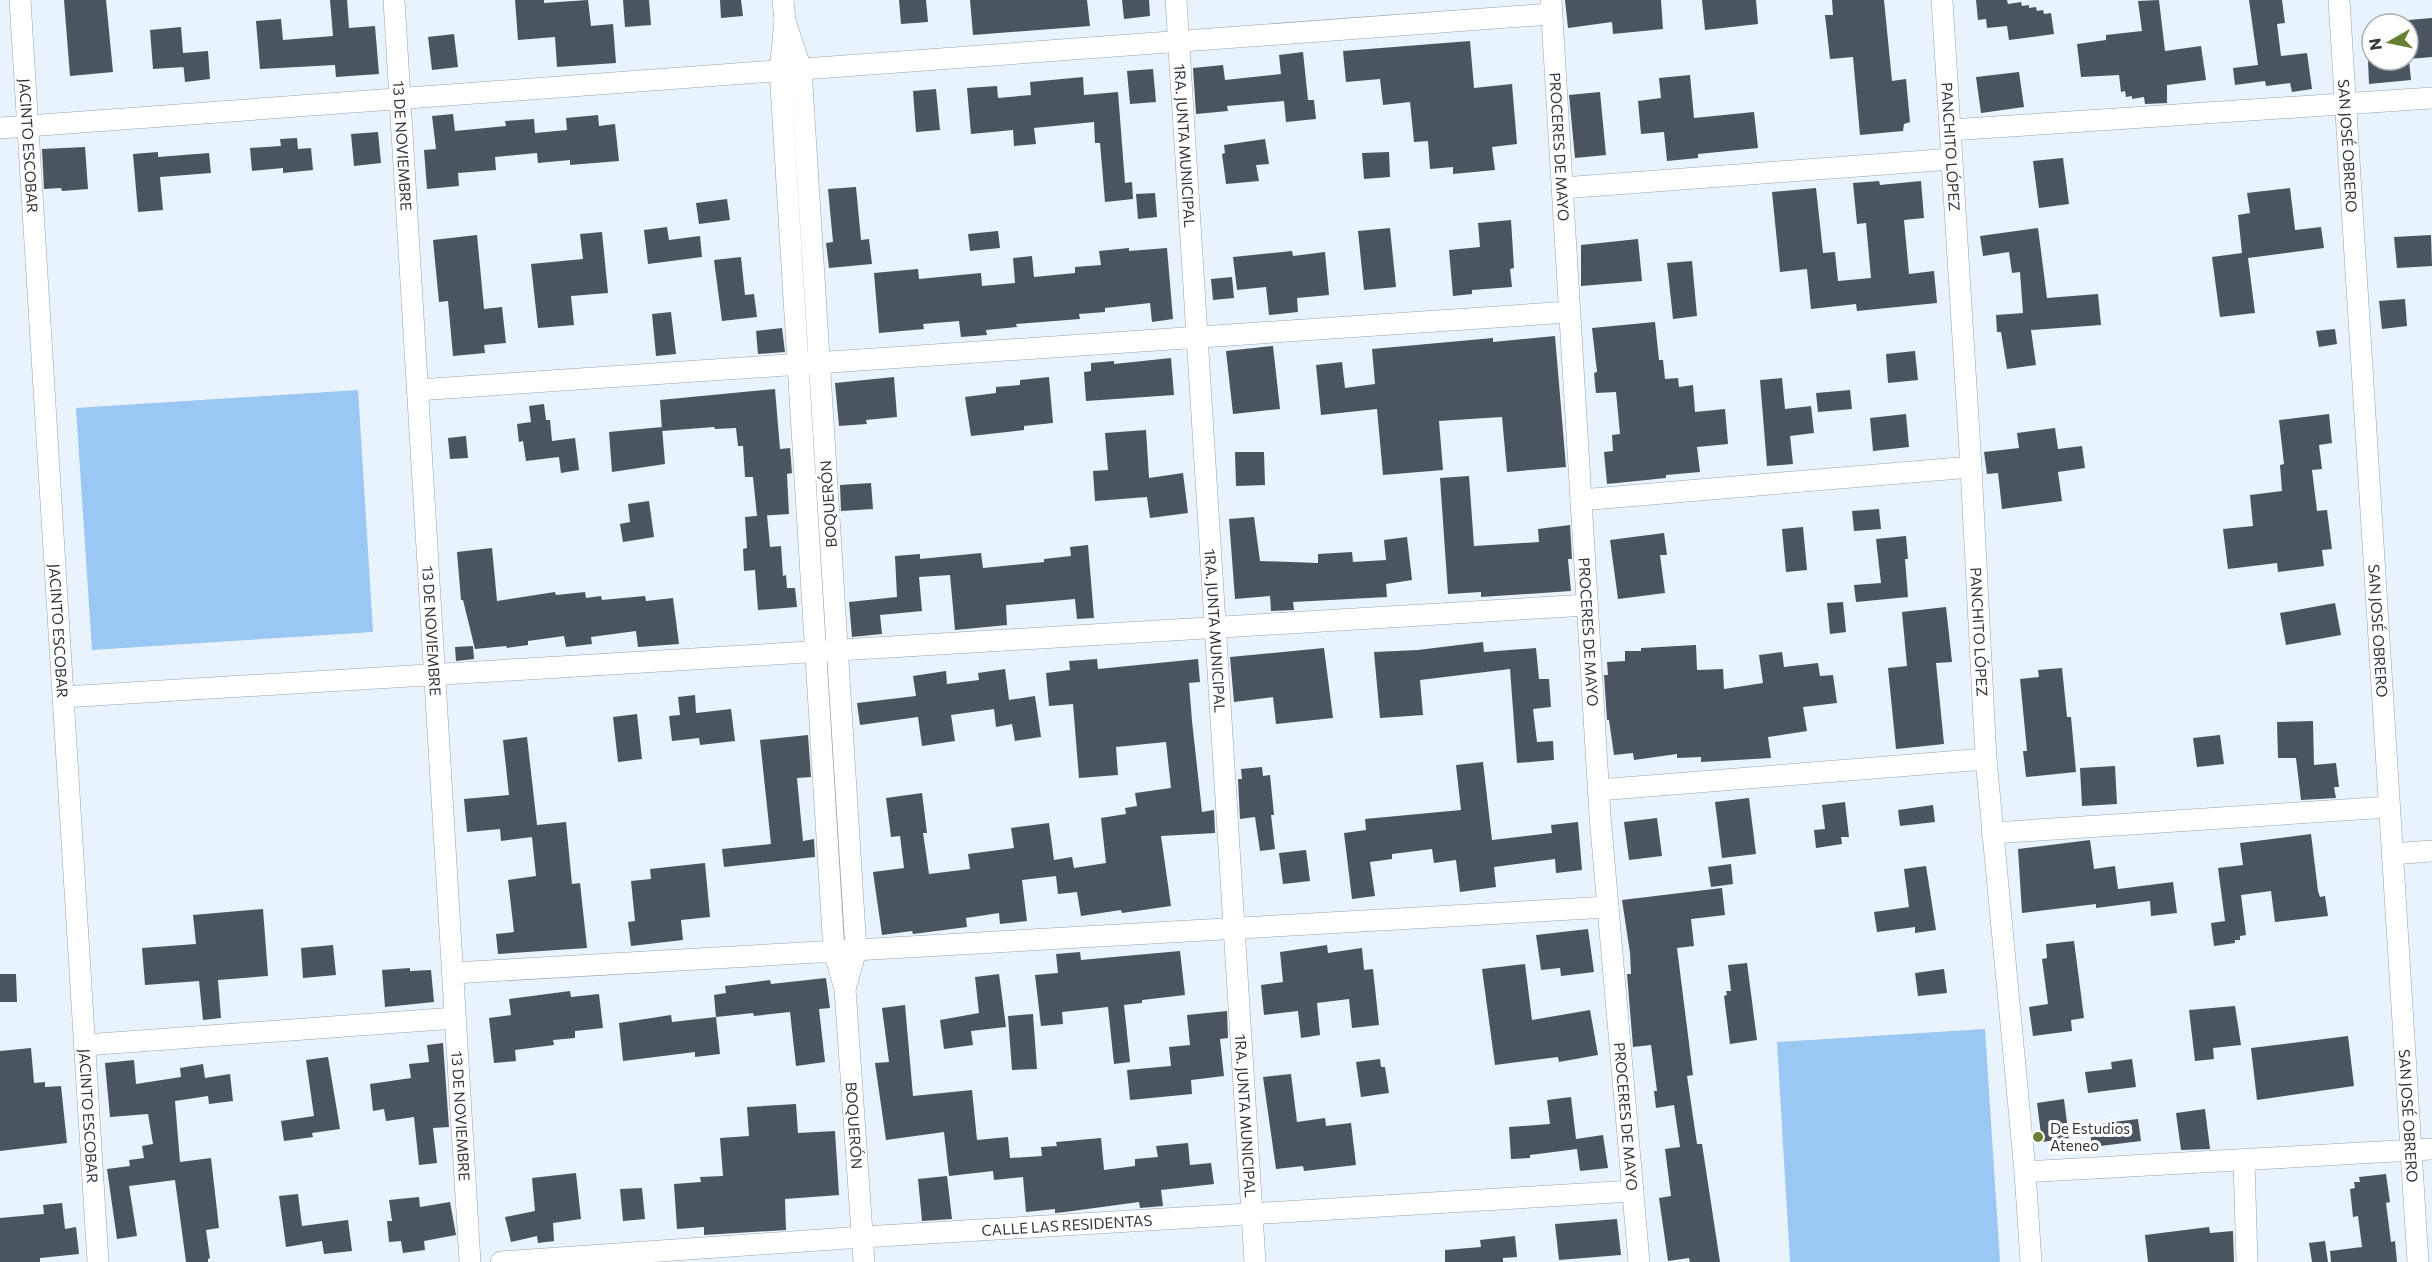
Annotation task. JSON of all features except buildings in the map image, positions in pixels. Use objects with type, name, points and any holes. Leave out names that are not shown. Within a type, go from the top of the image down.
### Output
[{"type":"street","name":"JACINTO ESCOBAR","points":[[20,0],[98,1262]]},
{"type":"street","name":"13 DE NOVIEMBRE","points":[[394,0],[470,1262]]},
{"type":"street","name":"BOQUERÓN","points":[[783,0],[785,21],[780,70],[834,951],[845,989],[864,1262]]},
{"type":"street","name":"1RA. JUNTA MUNICIPAL","points":[[1176,0],[1255,1262]]},
{"type":"street","name":"PANCHITO LÓPEZ","points":[[1942,0],[1971,467],[1986,759],[2025,1172],[2031,1262]]},
{"type":"street","name":"SAN JOSÉ OBRERO","points":[[2339,0],[2418,1262]]},
{"type":"street","points":[[0,129],[1179,42],[1551,7]]},
{"type":"street","name":"PROCERES DE MAYO","points":[[1551,7],[1598,790],[1639,1262]]},
{"type":"street","name":"BOQUERÓN","points":[[785,21],[801,69],[820,363],[856,950],[845,989]]},
{"type":"street","points":[[1950,130],[2432,98]]},
{"type":"street","points":[[1562,188],[1952,159]]},
{"type":"street","points":[[417,390],[1569,312]]},
{"type":"street","points":[[1581,500],[1971,467]]},
{"type":"street","points":[[63,697],[1587,605]]},
{"type":"street","points":[[1598,790],[1986,759]]},
{"type":"street","points":[[1992,833],[2389,807]]},
{"type":"street","points":[[2392,854],[2432,851]]},
{"type":"street","points":[[453,973],[1608,907]]},
{"type":"street","points":[[85,1046],[455,1018]]},
{"type":"street","points":[[2025,1172],[2432,1149]]},
{"type":"street","points":[[2244,1160],[2247,1262]]},
{"type":"street","name":"CALLE LAS RESIDENTAS","points":[[501,1262],[863,1237],[1633,1191]]},
{"type":"shaded area","points":[[358,390],[373,632],[92,650],[76,408]]},
{"type":"shaded area","points":[[1985,1029],[2000,1262],[1790,1262],[1777,1042]]},
{"type":"place","name":"De Estudios Ateneo","points":[[2038,1137]]}]
